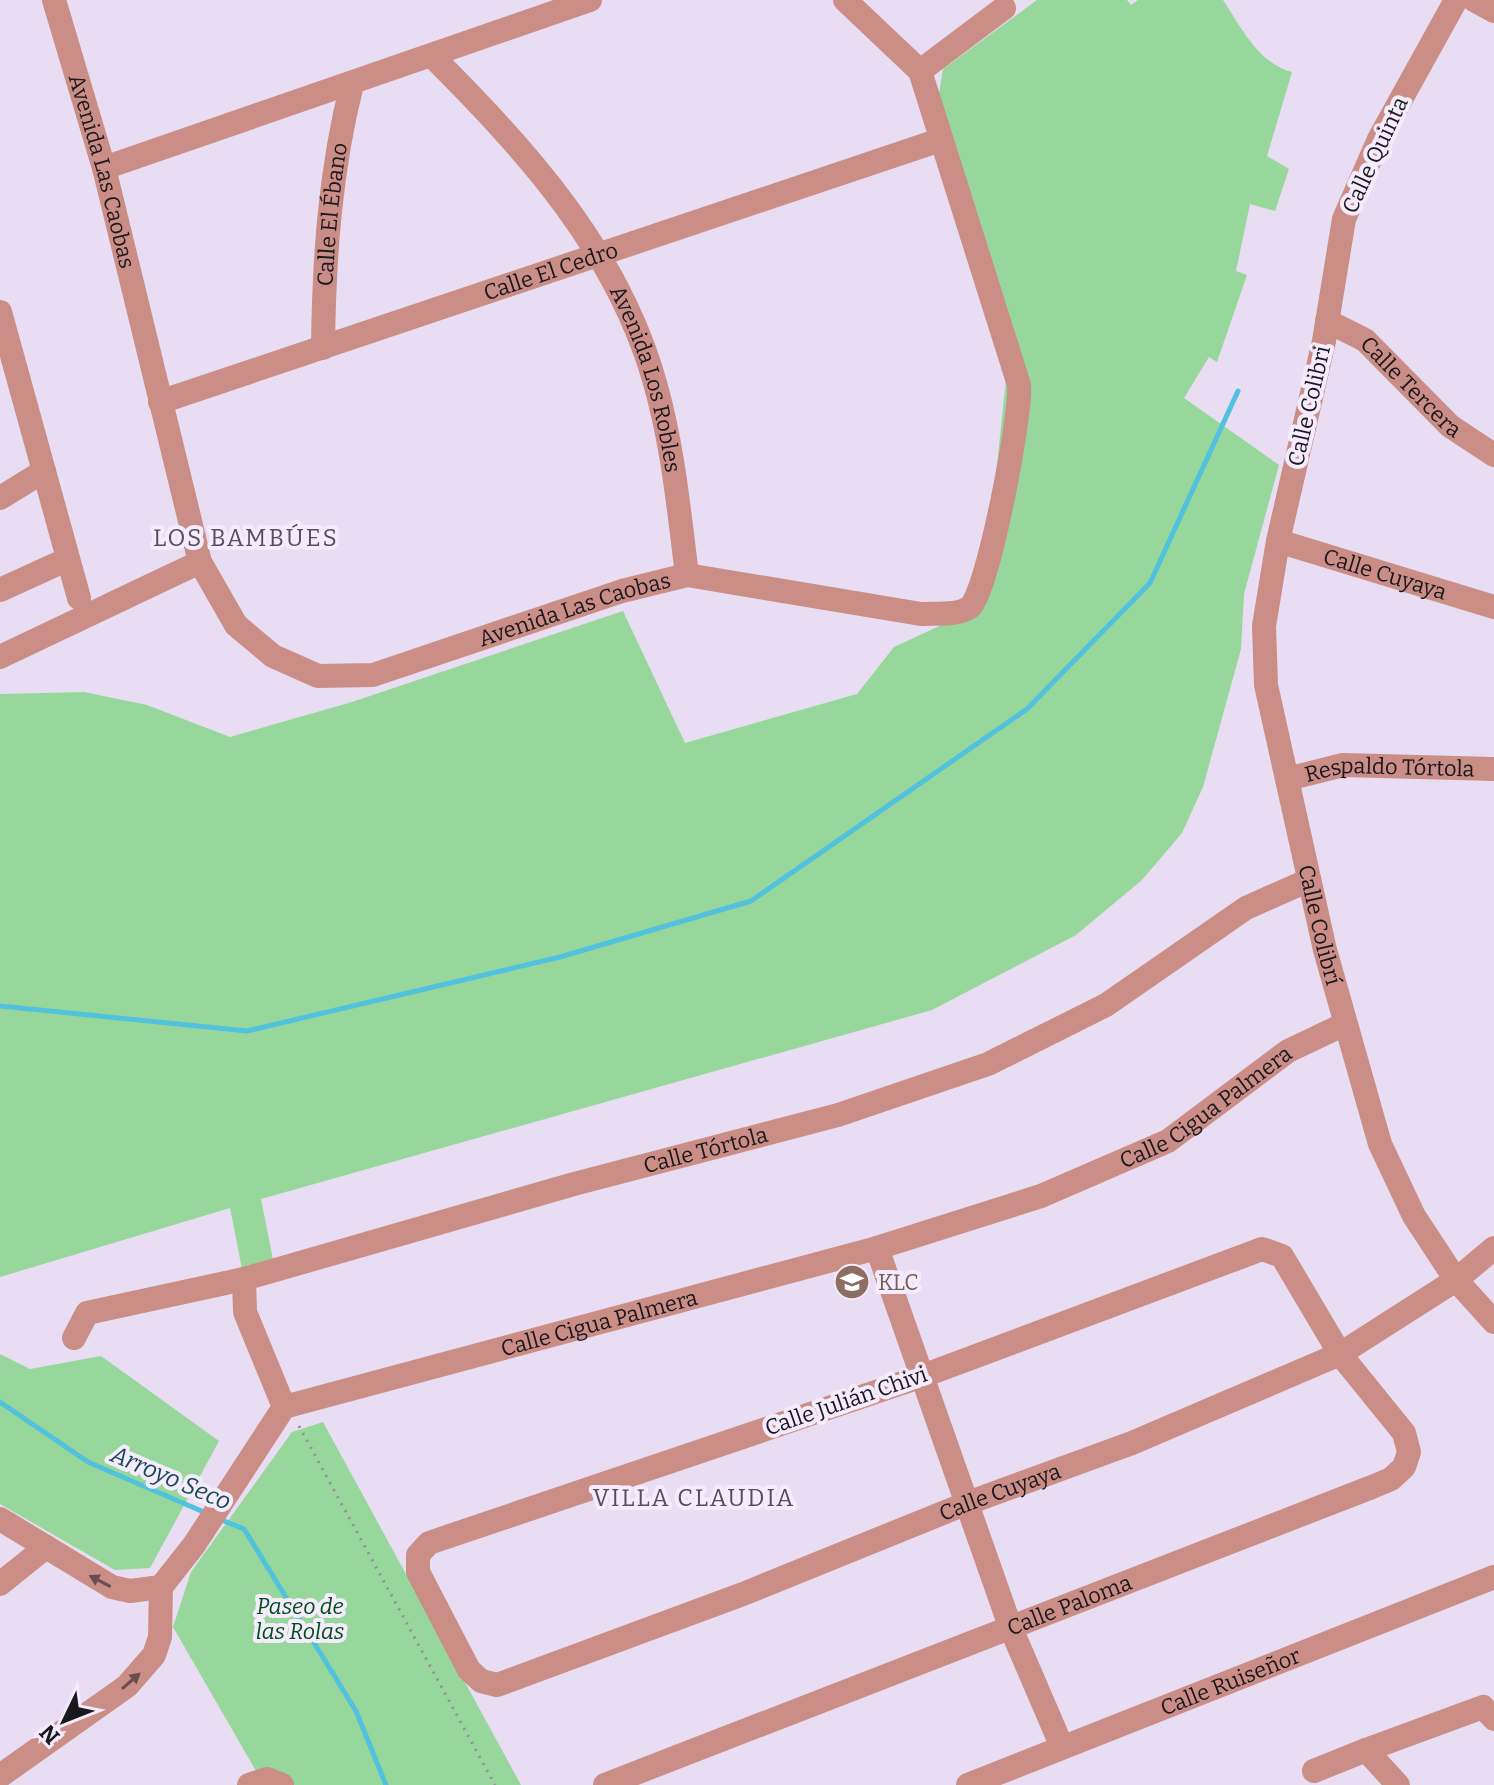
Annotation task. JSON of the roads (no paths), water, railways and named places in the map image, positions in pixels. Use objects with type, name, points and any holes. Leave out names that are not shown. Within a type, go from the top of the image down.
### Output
[{"type":"street","name":"Avenida Las Caobas","points":[[54,0],[104,168],[200,562],[236,625],[273,656],[318,676],[373,675],[622,591],[687,575],[921,614],[960,611],[974,601],[990,560],[1021,402],[1019,385],[920,71]]},
{"type":"street","points":[[104,168],[590,0]]},
{"type":"street","points":[[845,0],[920,71],[1004,8]]},
{"type":"street","name":"Calle Quinta","points":[[1327,321],[1344,219],[1379,139],[1456,0]]},
{"type":"street","points":[[1474,0],[1494,11]]},
{"type":"street","name":"Avenida Los Robles","points":[[432,56],[501,125],[565,201],[599,255],[628,311],[654,381],[669,439],[687,575]]},
{"type":"street","name":"Calle El Ébano","points":[[323,348],[324,260],[338,139],[352,84]]},
{"type":"street","name":"Calle El Cedro","points":[[160,402],[940,140]]},
{"type":"street","points":[[0,312],[79,598]]},
{"type":"street","name":"Calle Tercera","points":[[1327,321],[1365,340],[1450,426],[1494,455]]},
{"type":"street","name":"Calle Colibri","points":[[1289,491],[1327,321]]},
{"type":"street","points":[[0,498],[44,471]]},
{"type":"street","name":"Calle Colibrí","points":[[1289,491],[1264,626],[1266,685],[1309,880],[1345,1024],[1380,1144],[1414,1216],[1456,1280],[1494,1322]]},
{"type":"street","name":"Calle Cuyaya","points":[[1278,541],[1494,607]]},
{"type":"street","points":[[0,590],[68,559]]},
{"type":"street","points":[[0,657],[200,562]]},
{"type":"street","name":"Respaldo Tórtola","points":[[1287,779],[1343,765],[1494,769]]},
{"type":"street","name":"Calle Tórtola","points":[[74,1338],[87,1313],[244,1279],[574,1184],[838,1115],[988,1064],[1106,1005],[1246,908],[1309,880]]},
{"type":"street","name":"Calle Cigua Palmera","points":[[284,1407],[877,1248],[1041,1196],[1168,1141],[1288,1051],[1345,1024]]},
{"type":"street","points":[[877,1248],[1010,1626],[1062,1747]]},
{"type":"street","name":"Calle Cuyaya","points":[[481,1681],[497,1685],[743,1594],[965,1504],[1132,1443],[1340,1354],[1456,1280],[1494,1248]]},
{"type":"street","name":"Calle Julián Chivi","points":[[481,1681],[469,1670],[418,1572],[418,1555],[429,1543],[920,1377],[1262,1249],[1276,1252]]},
{"type":"street","name":"Calle Paloma","points":[[605,1785],[1391,1479],[1404,1467],[1409,1452],[1404,1433],[1340,1354],[1287,1262],[1276,1252]]},
{"type":"street","points":[[0,1776],[127,1686],[143,1671],[154,1655],[160,1637],[161,1587],[194,1545],[284,1407],[245,1312],[244,1279]]},
{"type":"street","points":[[0,1519],[112,1587],[130,1591],[161,1587]]},
{"type":"street","points":[[0,1584],[46,1547]]},
{"type":"street","name":"Calle Ruiseñor","points":[[968,1785],[1494,1577]]},
{"type":"street","points":[[1314,1771],[1366,1750],[1490,1710]]},
{"type":"street","points":[[1366,1750],[1398,1785]]},
{"type":"street","points":[[249,1785],[267,1779],[280,1783]]},
{"type":"waterway","points":[[0,1006],[247,1031],[560,957],[751,901],[1027,709],[1150,583],[1238,391]]},
{"type":"waterway","name":"Arroyo Seco","points":[[0,1402],[88,1462],[206,1513]]},
{"type":"waterway","name":"Arroyo Seco","points":[[219,1519],[244,1529],[356,1711],[386,1785]]},
{"type":"place","name":"KLC","points":[[852,1282]]},
{"type":"district","name":"LOS BAMBÚES","points":[[246,538]]},
{"type":"district","name":"VILLA CLAUDIA","points":[[694,1498]]},
{"type":"park label","name":"Paseo de las Rolas","points":[[300,1618]]}]
